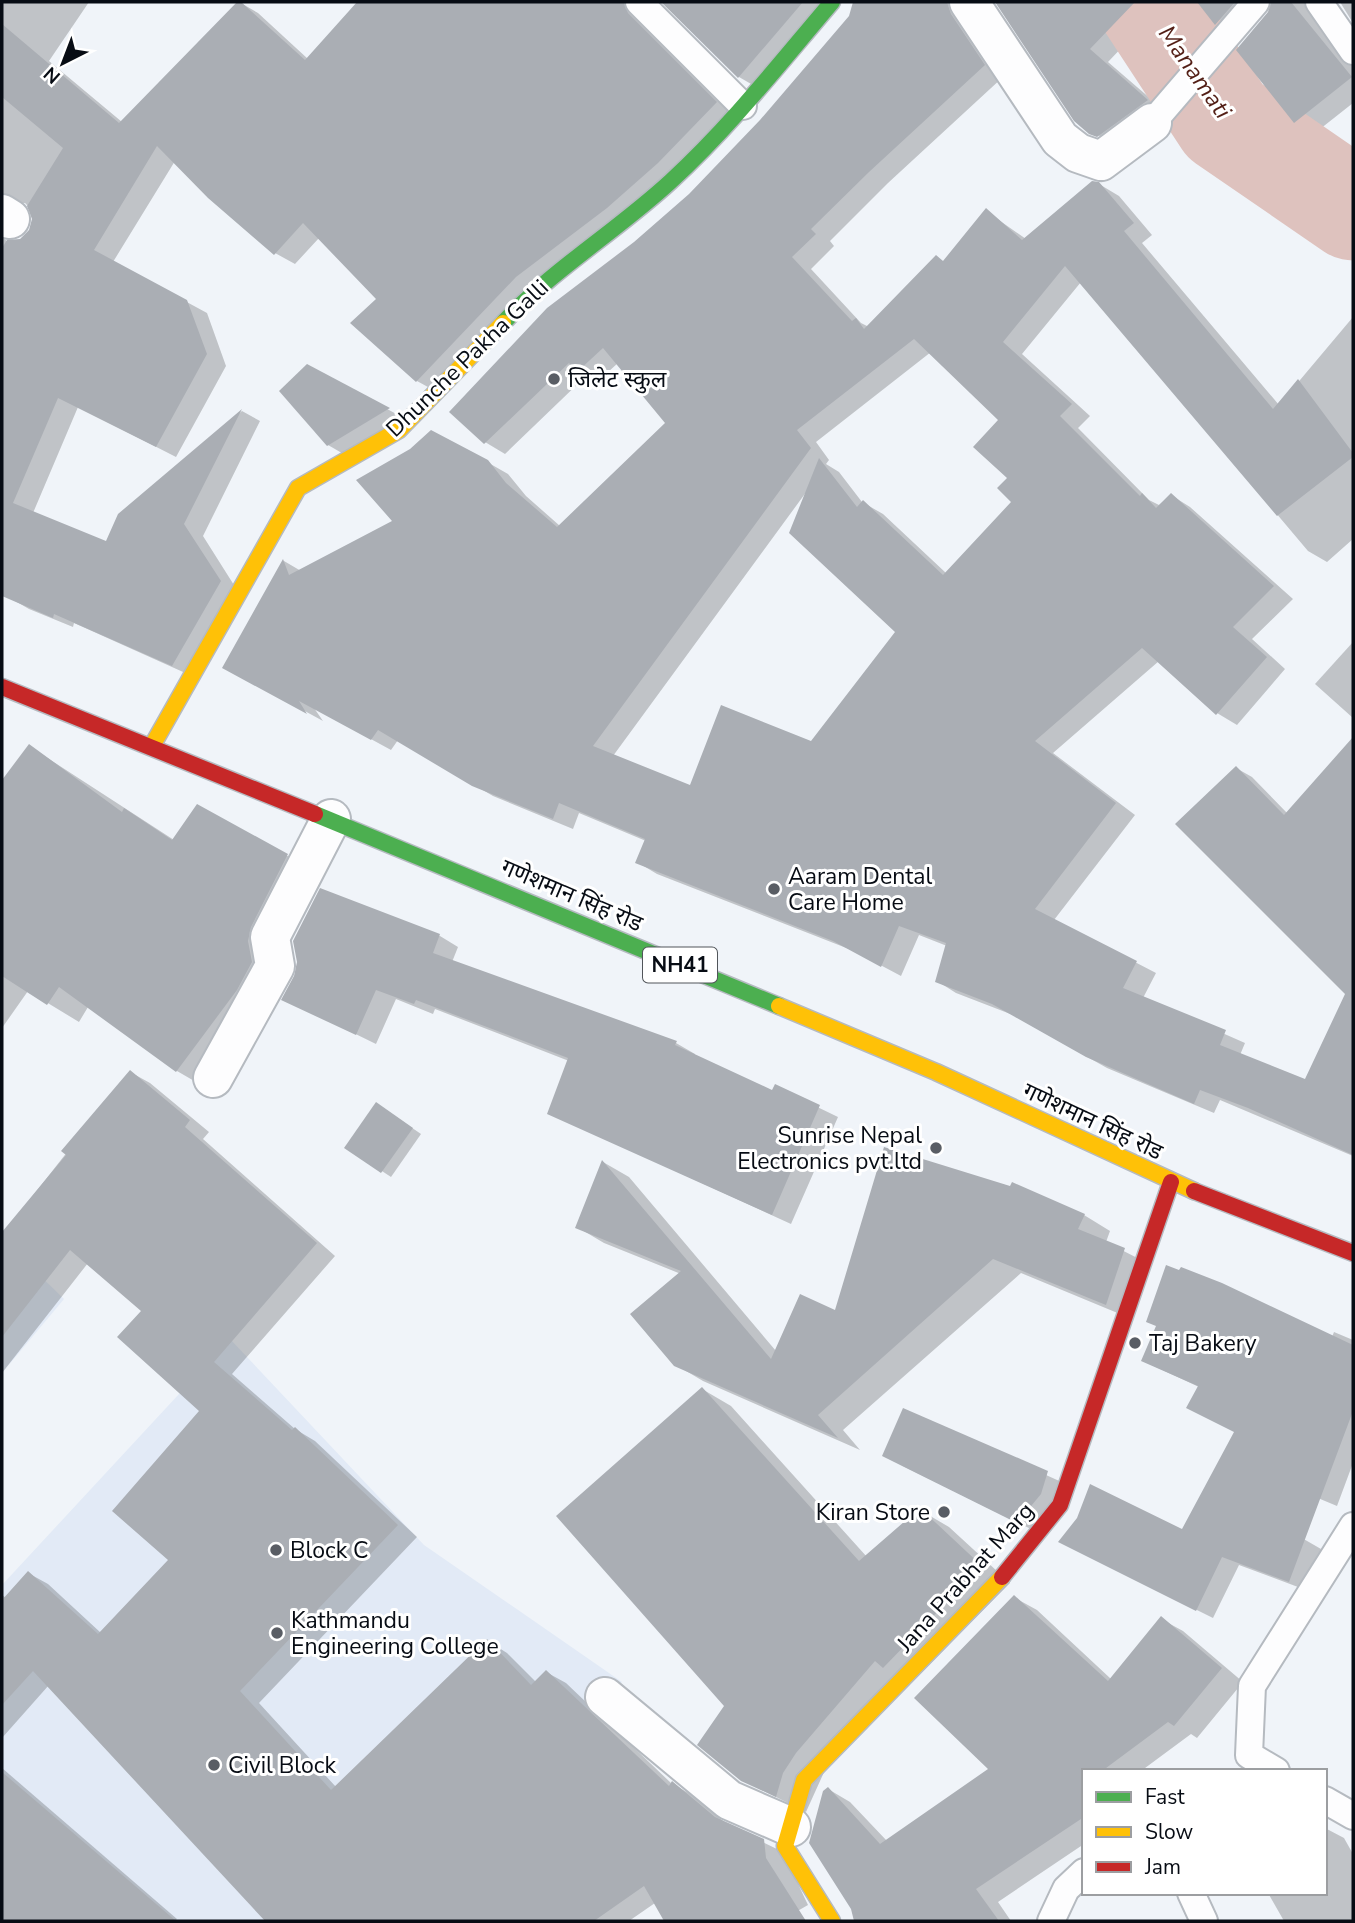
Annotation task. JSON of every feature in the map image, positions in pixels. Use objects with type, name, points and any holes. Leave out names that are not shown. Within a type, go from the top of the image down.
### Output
[{"type":"main road","name":"Dhunche Pakha Galli","points":[[152,746],[298,488],[399,430],[532,292],[621,225],[673,180],[743,106],[832,2]]},
{"type":"main road","name":"गणेशमान सिंह रोड","points":[[2,687],[331,819],[936,1072],[1171,1182],[1353,1252]]},
{"type":"main road","name":"Jana Prabhat Marg","points":[[832,1921],[785,1846],[804,1780],[998,1581],[1059,1504],[1171,1182]]},
{"type":"street","points":[[969,2],[1060,139],[1078,153],[1101,161],[1152,123]]},
{"type":"street","points":[[213,1078],[275,966],[270,937],[331,819]]},
{"type":"street","points":[[605,1697],[729,1800],[791,1827]]},
{"type":"lane","points":[[639,2],[743,106]]},
{"type":"lane","points":[[1152,123],[1256,2]]},
{"type":"lane","points":[[1320,2],[1353,51]]},
{"type":"lane","points":[[1268,1769],[1244,1763],[1252,1686],[1353,1526]]},
{"type":"lane","points":[[1327,1801],[1353,1816]]},
{"type":"lane","points":[[1051,1921],[1066,1889],[1082,1874]]},
{"type":"lane","points":[[1192,1895],[1204,1921]]},
{"type":"shaded area","points":[[2,1239],[64,1299],[2,1373]]},
{"type":"shaded area","name":"Kathmandu Engineering College","points":[[230,1339],[424,1545],[622,1682],[402,1921],[2,1921],[2,1585]]},
{"type":"building","points":[[237,2],[241,2],[305,60],[357,2],[624,2],[628,13],[717,102],[658,163],[607,208],[516,277],[416,382],[350,323],[376,299],[303,223],[274,255],[208,198],[157,146],[94,250],[187,300],[207,354],[156,447],[58,398],[13,503],[106,541],[118,514],[242,409],[184,524],[221,581],[172,666],[54,614],[53,618],[2,596],[2,248],[7,240],[20,239],[29,230],[32,219],[27,206],[63,148],[2,97],[2,24],[119,123]]},
{"type":"building","points":[[661,2],[803,2],[738,78]]},
{"type":"building","points":[[853,2],[947,2],[951,14],[985,65],[811,229],[816,234],[792,257],[852,321],[856,318],[864,329],[936,255],[943,261],[986,208],[1022,240],[1092,181],[1099,182],[1134,223],[1124,231],[1273,409],[1298,379],[1353,453],[1353,457],[1277,516],[1065,266],[1003,342],[1072,404],[1060,416],[1140,496],[1142,493],[1156,508],[1171,493],[1274,586],[1233,627],[1267,657],[1216,715],[1142,648],[1035,741],[1116,803],[1035,909],[1137,961],[1123,988],[1226,1030],[1220,1045],[1305,1079],[1345,994],[1175,824],[1236,766],[1284,815],[1353,737],[1353,1155],[1248,1108],[1200,1090],[1194,1104],[1086,1057],[992,1004],[935,982],[946,943],[899,926],[881,967],[833,941],[635,863],[645,839],[559,803],[553,819],[472,786],[378,730],[371,740],[299,701],[307,714],[222,668],[283,559],[289,575],[392,521],[356,480],[410,449],[431,430],[488,460],[506,483],[557,527],[665,423],[603,348],[577,372],[569,363],[484,444],[449,412],[547,308],[634,242],[689,194],[760,120],[849,16]],"holes":[[[914,339],[998,420],[973,447],[1007,478],[997,488],[1011,502],[943,575],[863,500],[857,507],[819,458],[789,533],[895,632],[811,741],[721,705],[690,785],[593,746],[811,448],[797,430]]]},
{"type":"building","points":[[995,2],[1135,2],[1090,49],[1148,100],[1097,137],[1089,134],[1074,121]]},
{"type":"building","points":[[1197,2],[1235,2],[1215,25]]},
{"type":"building","points":[[1271,2],[1291,2],[1352,77],[1294,123],[1236,50],[1268,12]]},
{"type":"building","points":[[307,364],[390,408],[327,446],[279,391]]},
{"type":"building","points":[[29,744],[122,812],[124,808],[172,840],[197,804],[288,854],[251,927],[248,941],[252,962],[237,990],[176,1072],[59,987],[47,1005],[2,976],[2,780]]},
{"type":"building","points":[[320,888],[440,934],[433,953],[677,1041],[675,1045],[772,1090],[775,1084],[820,1105],[772,1215],[547,1114],[568,1058],[416,1000],[414,1004],[376,990],[356,1035],[281,1000],[294,976],[297,962],[293,941]]},
{"type":"building","points":[[130,1070],[190,1120],[185,1127],[317,1243],[214,1362],[292,1430],[295,1427],[398,1525],[240,1691],[331,1790],[487,1639],[531,1685],[546,1670],[669,1786],[672,1781],[715,1817],[764,1839],[766,1858],[806,1921],[664,1921],[644,1886],[594,1921],[265,1921],[33,1671],[2,1705],[2,1600],[28,1571],[98,1634],[168,1560],[112,1511],[199,1411],[117,1337],[141,1311],[70,1250],[2,1337],[2,1232],[66,1155],[61,1151]]},
{"type":"building","points":[[376,1102],[413,1128],[381,1173],[344,1148]]},
{"type":"building","points":[[884,1147],[1010,1186],[1012,1182],[1085,1214],[1078,1229],[1125,1248],[1106,1305],[993,1259],[818,1415],[838,1438],[674,1366],[630,1314],[681,1271],[575,1228],[602,1160],[771,1359],[800,1294],[835,1310]]},
{"type":"building","points":[[1166,1265],[1179,1270],[1181,1267],[1222,1283],[1353,1345],[1353,1411],[1289,1582],[1222,1557],[1196,1611],[1058,1542],[1077,1518],[1090,1484],[1182,1529],[1234,1432],[1186,1408],[1198,1386],[1141,1361],[1156,1326],[1146,1322]]},
{"type":"building","points":[[702,1387],[859,1561],[920,1508],[982,1566],[883,1668],[875,1661],[796,1753],[783,1773],[776,1797],[741,1781],[697,1745],[724,1706],[556,1516]]},
{"type":"building","points":[[903,1408],[1048,1471],[1041,1494],[1017,1523],[882,1456]]},
{"type":"building","points":[[1014,1595],[1108,1681],[1161,1616],[1222,1668],[1174,1726],[1168,1722],[1105,1769],[1082,1769],[1082,1818],[976,1889],[999,1921],[854,1921],[851,1909],[809,1843],[823,1791],[828,1787],[880,1844],[988,1769],[914,1698]]},
{"type":"building","points":[[2,1772],[176,1921],[2,1921]]},
{"type":"waterway","name":"Manamati","points":[[1147,2],[1225,121],[1353,209]]},
{"type":"traffic: fast","points":[[503,323],[522,303],[650,199],[693,160],[754,94],[832,2]]},
{"type":"traffic: fast","points":[[315,814],[779,1006]]},
{"type":"traffic: slow","points":[[152,746],[298,488],[399,430],[503,323]]},
{"type":"traffic: slow","points":[[779,1006],[936,1072],[1194,1191]]},
{"type":"traffic: slow","points":[[832,1921],[785,1846],[804,1780],[1002,1577]]},
{"type":"traffic: jam","points":[[2,687],[315,814]]},
{"type":"traffic: jam","points":[[1002,1577],[1060,1505],[1171,1182]]},
{"type":"traffic: jam","points":[[1194,1191],[1353,1253]]},
{"type":"place","name":"जिलेट स्कुल","points":[[554,379]]},
{"type":"place","name":"Aaram Dental Care Home","points":[[774,889]]},
{"type":"place","name":"Sunrise Nepal Electronics pvt.ltd","points":[[936,1148]]},
{"type":"place","name":"Taj Bakery","points":[[1135,1343]]},
{"type":"place","name":"Kiran Store","points":[[944,1512]]},
{"type":"place","name":"Block C","points":[[276,1550]]},
{"type":"place","name":"Kathmandu Engineering College","points":[[277,1633]]},
{"type":"place","name":"Civil Block","points":[[214,1765]]}]
